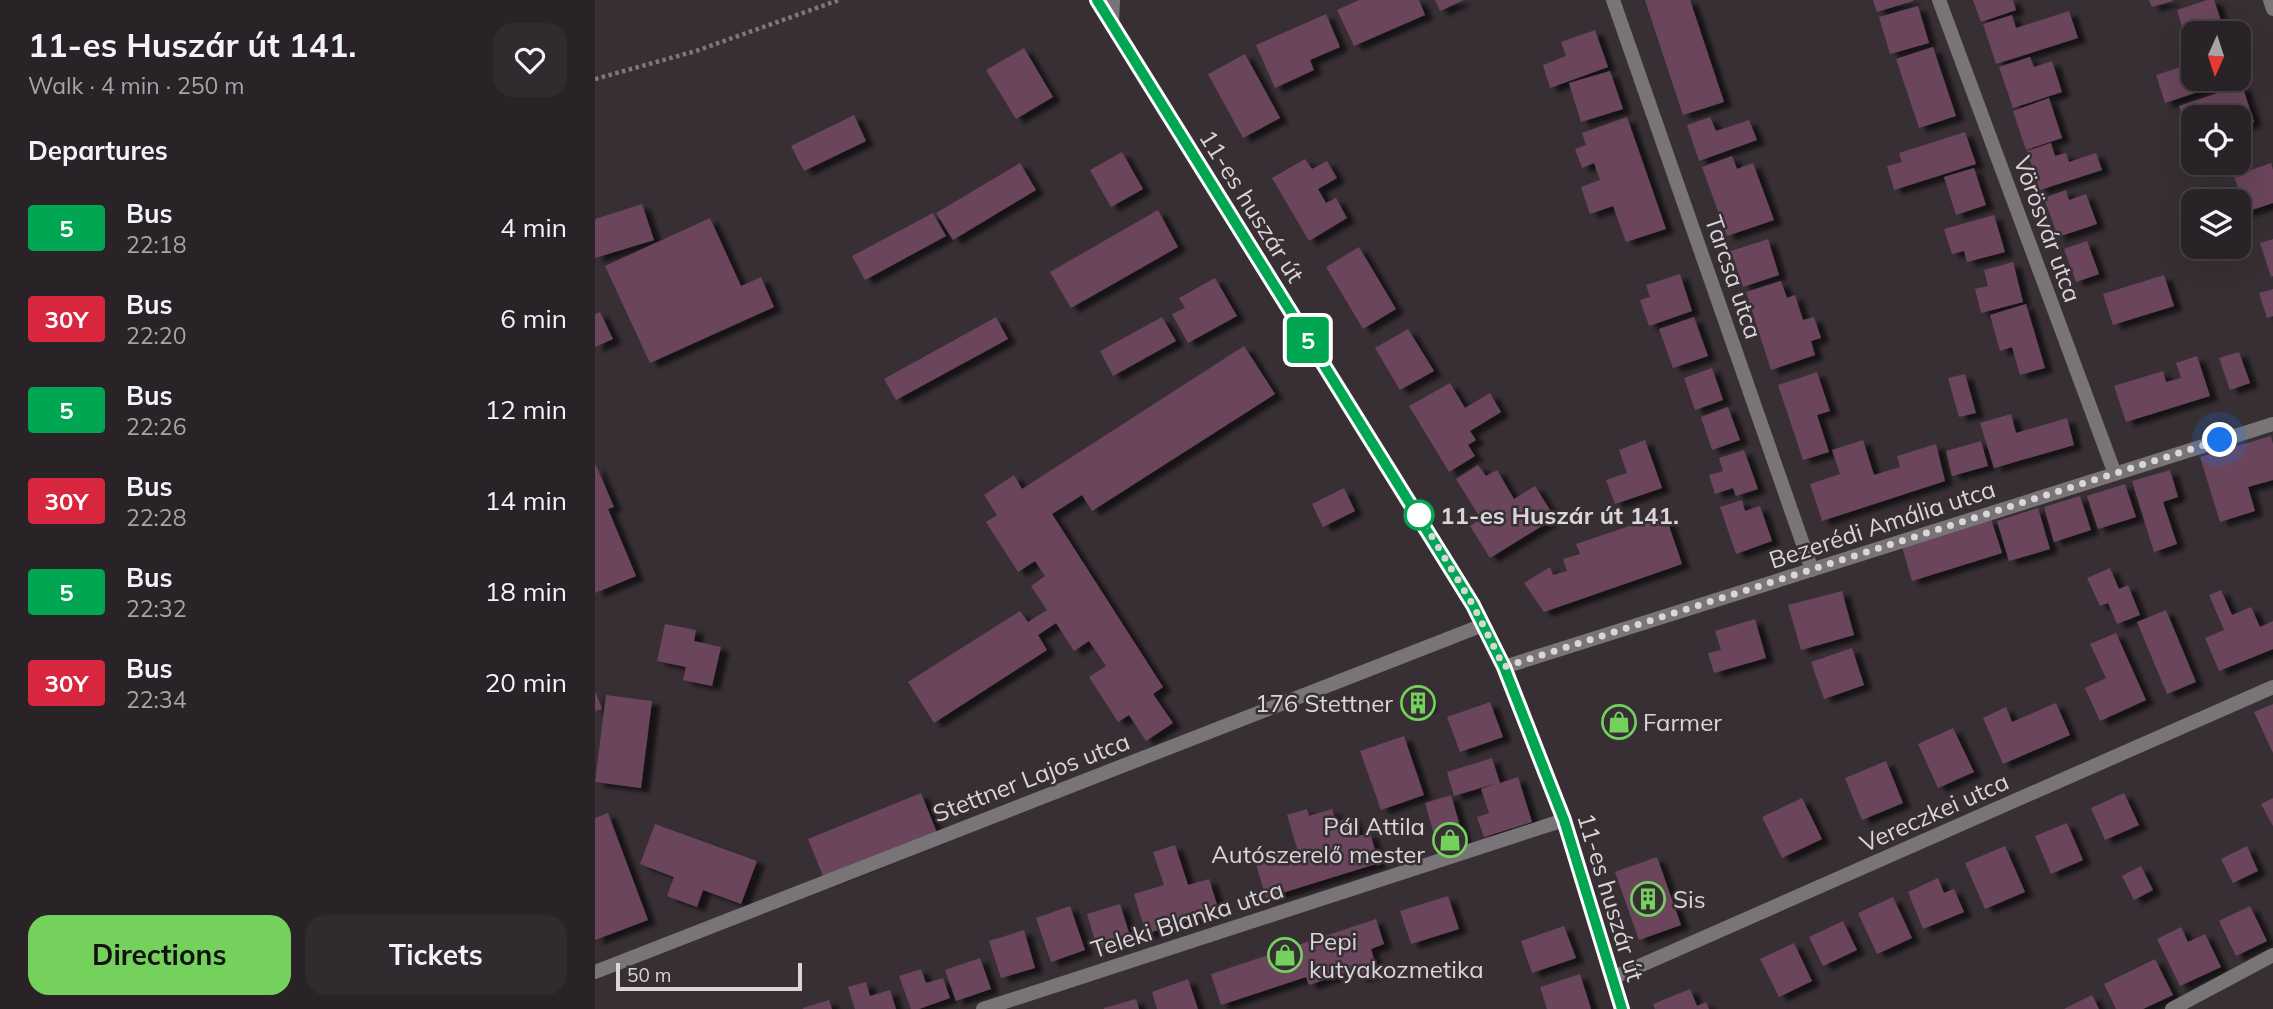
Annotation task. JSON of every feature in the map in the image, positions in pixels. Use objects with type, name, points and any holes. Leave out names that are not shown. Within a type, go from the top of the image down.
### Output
[{"type":"main road","name":"11-es huszár út","points":[[1097,0],[1451,567],[1483,625],[1504,667],[1564,820],[1622,1009]]},
{"type":"street","points":[[1112,0],[1112,26]]},
{"type":"street","name":"Tarcsa utca","points":[[1613,0],[1811,570]]},
{"type":"street","name":"Vörösvár utca","points":[[1939,0],[2115,474]]},
{"type":"street","points":[[2270,0],[2273,9]]},
{"type":"street","name":"Bezerédi Amália utca","points":[[1504,667],[2273,424]]},
{"type":"street","name":"Stettner Lajos utca","points":[[595,972],[1483,625]]},
{"type":"street","name":"Vereczkei utca","points":[[1612,978],[2273,687]]},
{"type":"street","name":"Teleki Blanka utca","points":[[983,1009],[1564,820]]},
{"type":"street","points":[[2172,1009],[2273,955]]},
{"type":"path","points":[[595,79],[697,51],[839,0]]},
{"type":"building","points":[[1359,0],[1419,0],[1425,15],[1354,46],[1337,10]]},
{"type":"building","points":[[1435,0],[1464,0],[1440,11]]},
{"type":"building","points":[[1645,0],[1690,0],[1724,102],[1683,115]]},
{"type":"building","points":[[1873,0],[1913,0],[1913,1],[1877,12]]},
{"type":"building","points":[[1973,0],[2013,0],[2016,10],[1981,22]]},
{"type":"building","points":[[2149,0],[2173,0],[2173,1],[2152,7]]},
{"type":"building","points":[[2214,0],[2221,21],[2181,21],[2181,24],[2177,10]]},
{"type":"building","points":[[1918,6],[1929,43],[1890,54],[1879,17]]},
{"type":"building","points":[[2069,11],[2078,38],[1996,64],[1983,24],[2012,15],[2016,28]]},
{"type":"building","points":[[1326,14],[1340,47],[1310,60],[1314,70],[1275,88],[1256,45]]},
{"type":"building","points":[[1595,30],[1608,67],[1550,88],[1543,65],[1566,56],[1561,42]]},
{"type":"building","points":[[1933,47],[1956,116],[1919,128],[1896,59]]},
{"type":"building","points":[[1024,48],[1053,97],[1016,119],[986,70]]},
{"type":"building","points":[[1245,54],[1280,118],[1243,138],[1208,74]]},
{"type":"building","points":[[2030,57],[2034,67],[2052,61],[2062,92],[2013,108],[1999,67]]},
{"type":"building","points":[[2181,67],[2181,91],[2201,91],[2165,103],[2156,75]]},
{"type":"building","points":[[1610,71],[1623,109],[1581,122],[1569,83]]},
{"type":"building","points":[[2224,91],[2244,91],[2248,105],[2182,105]]},
{"type":"building","points":[[2049,98],[2062,138],[2026,150],[2013,111]]},
{"type":"building","points":[[854,115],[866,141],[804,171],[791,146]]},
{"type":"building","points":[[1627,117],[1666,229],[1626,242],[1613,206],[1590,214],[1581,187],[1600,180],[1594,163],[1582,168],[1575,149],[1586,145],[1582,133]]},
{"type":"building","points":[[1710,117],[1716,131],[1749,120],[1757,140],[1699,161],[1687,125]]},
{"type":"building","points":[[1965,132],[1976,164],[1894,190],[1887,166],[1902,162],[1899,153]]},
{"type":"building","points":[[2051,143],[2055,156],[2066,153],[2069,162],[2096,153],[2102,170],[2040,190],[2027,151]]},
{"type":"building","points":[[1122,152],[1143,189],[1111,207],[1090,170]]},
{"type":"building","points":[[1732,156],[1737,169],[1753,163],[1774,220],[1727,236],[1702,167]]},
{"type":"building","points":[[1305,159],[1312,169],[1327,161],[1337,178],[1318,189],[1326,203],[1336,198],[1347,218],[1309,241],[1272,178]]},
{"type":"building","points":[[1020,163],[1036,190],[953,240],[936,213]]},
{"type":"building","points":[[2271,163],[2273,170],[2273,203],[2251,210],[2251,189],[2238,189],[2234,176],[2251,175],[2251,170]]},
{"type":"building","points":[[1974,168],[1986,205],[1956,215],[1944,177]]},
{"type":"building","points":[[2066,190],[2069,200],[2086,194],[2097,224],[2058,237],[2044,198]]},
{"type":"building","points":[[642,204],[654,240],[595,258],[595,219]]},
{"type":"building","points":[[1158,210],[1178,247],[1071,308],[1050,272]]},
{"type":"building","points":[[933,213],[946,236],[865,280],[852,256]]},
{"type":"building","points":[[1994,215],[2005,252],[1967,262],[1964,251],[1952,254],[1944,229]]},
{"type":"building","points":[[710,218],[741,286],[761,277],[774,307],[650,363],[605,266]]},
{"type":"building","points":[[1768,239],[1779,275],[1743,287],[1731,251]]},
{"type":"building","points":[[2273,239],[2273,276],[2271,277],[2260,243]]},
{"type":"building","points":[[2087,241],[2099,274],[2076,282],[2064,249]]},
{"type":"building","points":[[1359,247],[1396,309],[1363,329],[1326,267]]},
{"type":"building","points":[[2013,262],[2023,302],[1981,313],[1975,289],[1988,286],[1984,270]]},
{"type":"building","points":[[1680,274],[1692,311],[1649,326],[1640,300],[1650,297],[1646,285]]},
{"type":"building","points":[[2164,275],[2174,306],[2113,325],[2103,294]]},
{"type":"building","points":[[1215,278],[1237,316],[1188,343],[1172,314],[1185,308],[1179,298]]},
{"type":"building","points":[[1781,281],[1787,298],[1795,295],[1803,320],[1814,317],[1821,338],[1811,341],[1815,355],[1771,370],[1746,292]]},
{"type":"building","points":[[2273,289],[2273,316],[2267,318],[2259,293]]},
{"type":"building","points":[[2026,304],[2045,368],[2020,375],[2012,347],[2000,351],[1990,315]]},
{"type":"building","points":[[600,312],[613,339],[595,347],[595,314]]},
{"type":"building","points":[[996,317],[1008,339],[896,400],[884,379]]},
{"type":"building","points":[[1162,317],[1176,341],[1113,376],[1100,351]]},
{"type":"building","points":[[1694,317],[1708,356],[1673,368],[1659,329]]},
{"type":"building","points":[[1408,329],[1434,371],[1400,390],[1375,348]]},
{"type":"building","points":[[1244,346],[1275,394],[1092,511],[1082,495],[1052,514],[1163,687],[1153,694],[1173,723],[1146,741],[1129,715],[1118,722],[1089,677],[1106,666],[1089,641],[1074,651],[1056,623],[1038,635],[1047,650],[934,723],[908,682],[1020,611],[1028,622],[1047,610],[1031,586],[1045,576],[1035,561],[1018,572],[986,522],[997,515],[984,495],[1014,475],[1022,489]]},
{"type":"building","points":[[2239,352],[2250,383],[2230,390],[2219,358]]},
{"type":"building","points":[[2197,356],[2210,396],[2126,422],[2114,386],[2163,371],[2166,382],[2181,378],[2176,363]]},
{"type":"building","points":[[1712,368],[1723,400],[1695,410],[1684,378]]},
{"type":"building","points":[[1817,372],[1830,411],[1817,415],[1829,452],[1803,460],[1778,385]]},
{"type":"building","points":[[1965,374],[1976,413],[1959,417],[1948,378]]},
{"type":"building","points":[[1450,383],[1465,408],[1490,393],[1501,412],[1470,431],[1476,440],[1468,445],[1475,456],[1449,472],[1409,406]]},
{"type":"building","points":[[1728,407],[1740,440],[1712,450],[1701,417]]},
{"type":"building","points":[[2011,414],[2016,433],[2067,418],[2074,445],[1994,468],[1980,423]]},
{"type":"building","points":[[2271,436],[2273,480],[2248,487],[2255,511],[2220,522],[2200,457]]},
{"type":"building","points":[[1645,440],[1662,488],[1615,504],[1606,480],[1627,473],[1619,450]]},
{"type":"building","points":[[1863,440],[1874,475],[1900,467],[1897,456],[1936,444],[1945,481],[1822,521],[1810,484],[1840,474],[1832,450]]},
{"type":"building","points":[[1981,441],[1988,466],[1952,476],[1946,451]]},
{"type":"building","points":[[1744,450],[1758,489],[1736,496],[1733,488],[1715,494],[1709,475],[1723,471],[1719,458]]},
{"type":"building","points":[[595,463],[614,507],[608,509],[636,576],[595,593]]},
{"type":"building","points":[[1478,465],[1486,476],[1497,470],[1514,499],[1535,486],[1555,518],[1490,558],[1470,526],[1481,519],[1456,479]]},
{"type":"building","points":[[2170,470],[2178,497],[2163,502],[2177,544],[2154,552],[2132,481]]},
{"type":"building","points":[[2125,484],[2136,517],[2098,529],[2087,496]]},
{"type":"building","points":[[1344,488],[1355,511],[1323,527],[1312,504]]},
{"type":"building","points":[[2080,496],[2091,530],[2054,542],[2044,507]]},
{"type":"building","points":[[1742,500],[1745,511],[1760,506],[1772,541],[1736,554],[1720,507]]},
{"type":"building","points":[[2038,508],[2050,549],[2009,561],[1997,521]]},
{"type":"building","points":[[1665,514],[1682,564],[1544,612],[1524,583],[1550,567],[1553,575],[1567,571],[1563,559],[1580,554],[1576,544]]},
{"type":"building","points":[[1991,519],[2002,553],[1912,581],[1902,547]]},
{"type":"building","points":[[2110,568],[2119,589],[2128,585],[2140,615],[2117,624],[2108,603],[2100,606],[2087,578]]},
{"type":"building","points":[[2221,590],[2232,615],[2251,607],[2260,627],[2273,621],[2273,649],[2219,671],[2205,638],[2224,630],[2209,595]]},
{"type":"building","points":[[1842,591],[1854,635],[1801,650],[1788,605]]},
{"type":"building","points":[[2166,610],[2196,682],[2167,694],[2137,622]]},
{"type":"building","points":[[1755,619],[1766,658],[1714,673],[1708,653],[1721,650],[1715,631]]},
{"type":"building","points":[[665,624],[696,630],[694,641],[721,647],[712,686],[683,680],[686,667],[657,661]]},
{"type":"building","points":[[2116,633],[2146,700],[2100,721],[2085,688],[2106,678],[2090,644]]},
{"type":"building","points":[[1852,648],[1864,685],[1824,699],[1811,662]]},
{"type":"building","points":[[595,691],[602,709],[595,711]]},
{"type":"building","name":"176 Stettner","points":[[1425,693],[1430,706],[1411,713],[1406,700]]},
{"type":"building","points":[[606,695],[652,701],[641,788],[595,782]]},
{"type":"building","points":[[1490,702],[1503,737],[1460,752],[1447,717]]},
{"type":"building","points":[[2056,703],[2070,735],[2003,764],[1983,718],[2006,707],[2012,722]]},
{"type":"building","points":[[2273,704],[2273,753],[2254,712]]},
{"type":"building","points":[[1953,728],[1974,772],[1938,788],[1918,744]]},
{"type":"building","points":[[1404,736],[1424,795],[1381,810],[1360,751]]},
{"type":"building","points":[[1492,758],[1500,783],[1518,777],[1532,822],[1484,837],[1477,817],[1489,813],[1481,789],[1497,783],[1454,796],[1447,772]]},
{"type":"building","points":[[1886,761],[1903,803],[1862,820],[1845,778]]},
{"type":"building","points":[[921,793],[938,835],[825,881],[808,839]]},
{"type":"building","points":[[2124,793],[2139,825],[2105,840],[2091,808]]},
{"type":"building","points":[[1451,795],[1464,840],[1438,848],[1425,803]]},
{"type":"building","points":[[1802,798],[1822,839],[1782,858],[1762,817]]},
{"type":"building","points":[[2273,798],[2273,826],[2261,804]]},
{"type":"building","points":[[1307,809],[1309,816],[1332,809],[1336,822],[1352,817],[1358,836],[1370,833],[1379,863],[1266,898],[1255,861],[1297,848],[1287,815]]},
{"type":"building","points":[[608,813],[648,920],[595,940],[595,818]]},
{"type":"building","points":[[2067,823],[2083,860],[2051,874],[2035,836]]},
{"type":"building","points":[[655,824],[757,861],[741,904],[703,890],[697,907],[667,896],[674,877],[640,864]]},
{"type":"building","points":[[1175,845],[1188,885],[1209,879],[1219,911],[1146,934],[1134,894],[1164,885],[1153,852]]},
{"type":"building","points":[[2005,846],[2025,892],[1985,909],[1965,863]]},
{"type":"building","points":[[2247,846],[2258,871],[2233,883],[2221,859]]},
{"type":"building","name":"Sis","points":[[1657,857],[1681,925],[1639,940],[1615,872]]},
{"type":"building","points":[[2141,866],[2153,890],[2134,900],[2122,876]]},
{"type":"building","points":[[1938,878],[1944,893],[1954,889],[1964,912],[1923,929],[1908,892]]},
{"type":"building","points":[[1448,896],[1459,929],[1411,944],[1400,911]]},
{"type":"building","points":[[1893,897],[1912,938],[1877,954],[1858,913]]},
{"type":"building","points":[[1120,904],[1131,939],[1098,950],[1087,914]]},
{"type":"building","points":[[1070,906],[1085,950],[1051,962],[1036,918]]},
{"type":"building","points":[[2250,906],[2267,941],[2236,956],[2219,921]]},
{"type":"building","points":[[1376,919],[1384,944],[1371,949],[1378,972],[1359,978],[1356,969],[1309,985],[1306,977],[1221,1005],[1211,974]]},
{"type":"building","points":[[1843,921],[1857,950],[1823,966],[1809,937]]},
{"type":"building","points":[[1564,926],[1576,958],[1532,973],[1521,941]]},
{"type":"building","points":[[2181,927],[2188,942],[2205,934],[2221,967],[2180,986],[2157,939]]},
{"type":"building","points":[[1024,930],[1035,968],[1001,978],[989,941]]},
{"type":"building","points":[[1794,943],[1812,981],[1779,997],[1760,959]]},
{"type":"building","points":[[980,958],[991,989],[956,1001],[945,970]]},
{"type":"building","points":[[2155,959],[2173,995],[2143,1009],[2116,1009],[2104,984]]},
{"type":"building","points":[[921,969],[926,983],[943,978],[950,998],[919,1009],[911,1009],[899,976]]},
{"type":"building","points":[[1580,974],[1591,1009],[1547,1009],[1540,987]]},
{"type":"building","points":[[1188,979],[1198,1009],[1157,1009],[1152,992]]},
{"type":"building","points":[[866,982],[870,996],[890,990],[896,1009],[855,1009],[848,987]]},
{"type":"building","points":[[1690,989],[1697,1006],[1706,1002],[1709,1009],[1655,1009],[1653,1004]]},
{"type":"building","points":[[2092,995],[2099,1009],[2064,1009]]},
{"type":"building","points":[[1136,999],[1139,1009],[1104,1009],[1104,1008]]},
{"type":"building","points":[[829,1000],[832,1009],[803,1009],[803,1008]]},
{"type":"bus line","name":"5","points":[[1097,0],[1473,605],[1504,667],[1564,820],[1622,1009]]},
{"type":"place","name":"11-es Huszár út 141.","points":[[1419,515]]},
{"type":"place","name":"176 Stettner","points":[[1418,703]]},
{"type":"place","name":"Farmer","points":[[1619,722]]},
{"type":"place","name":"Pál Attila Autószerelő mester","points":[[1450,840]]},
{"type":"place","name":"Sis","points":[[1648,899]]},
{"type":"place","name":"Pepi kutyakozmetika","points":[[1285,955]]},
{"type":"route","points":[[1419,515],[1473,605],[1504,667],[2220,440]]}]
